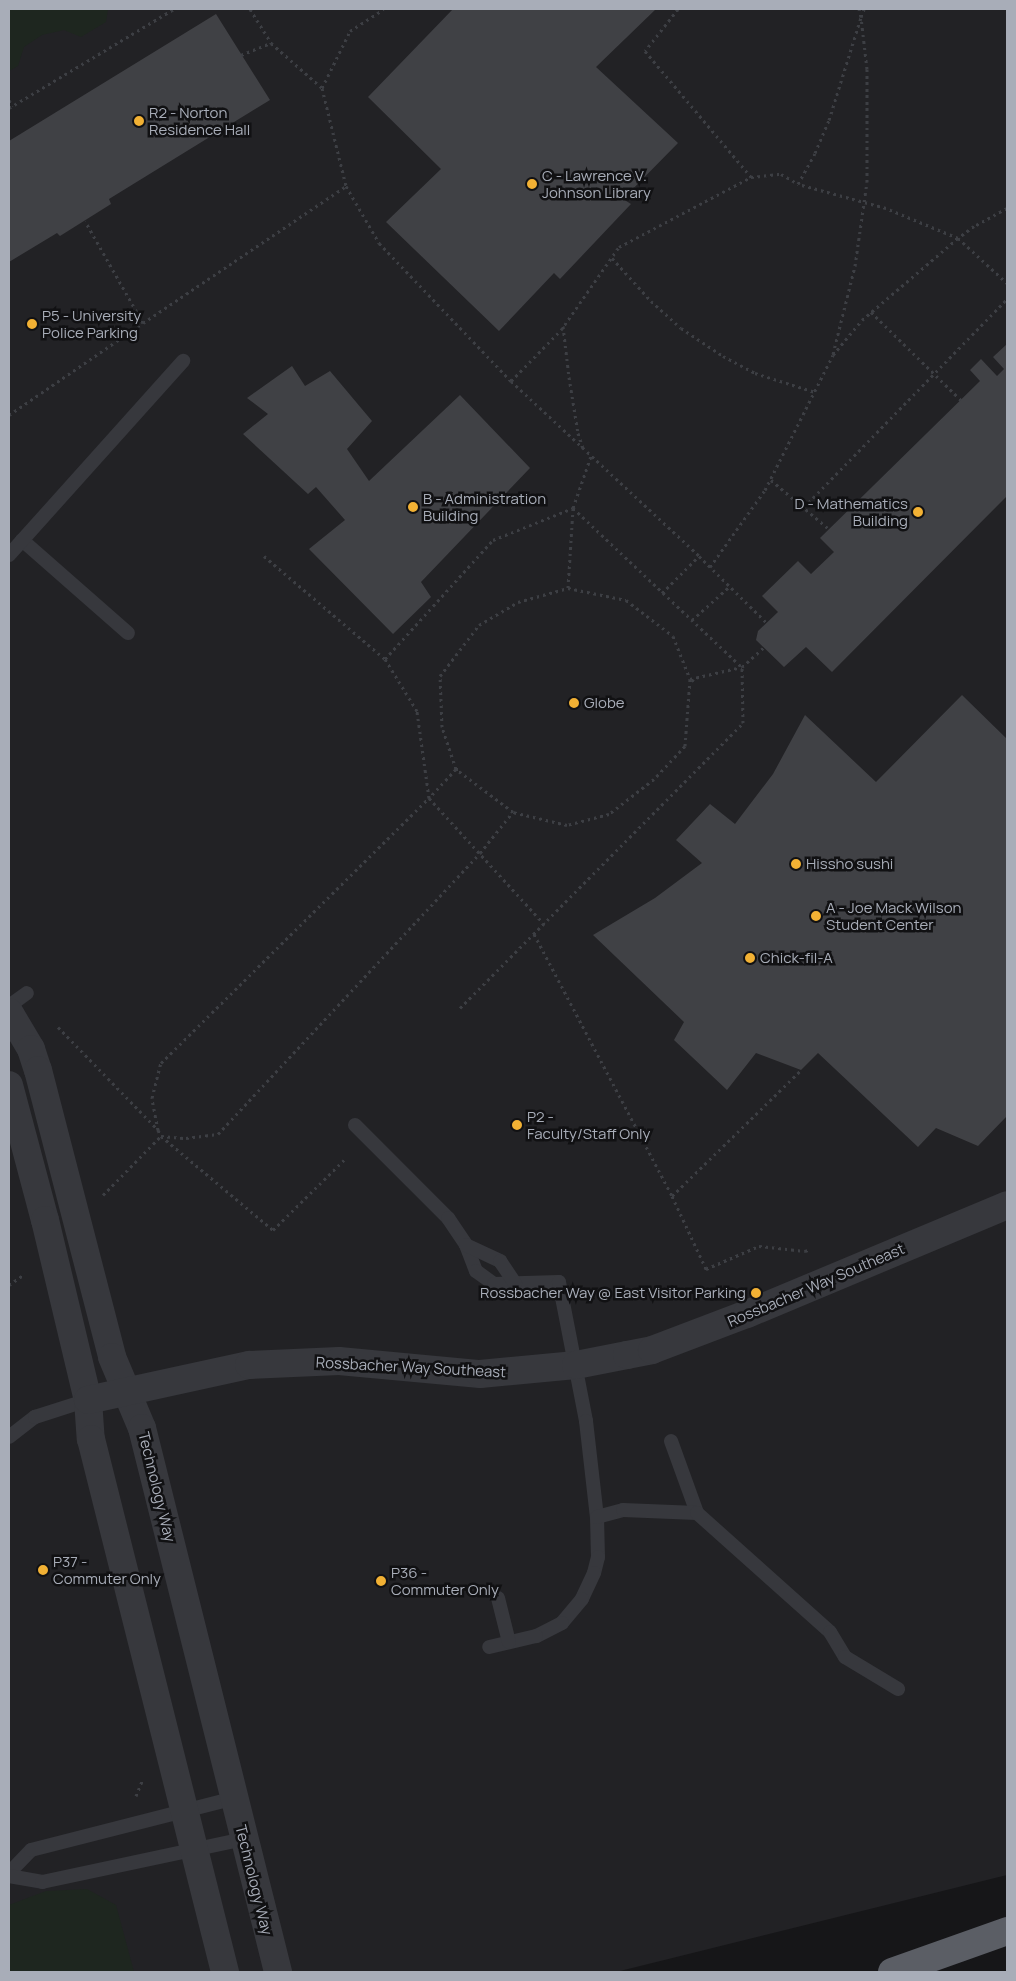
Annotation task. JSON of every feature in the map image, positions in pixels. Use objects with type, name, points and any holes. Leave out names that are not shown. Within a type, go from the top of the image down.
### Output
[{"type":"highway","points":[[892,1972],[1007,1932]]},
{"type":"street","name":"Technology Way","points":[[18,1003],[38,1070],[112,1357],[142,1428],[278,1972]]},
{"type":"street","points":[[9,1085],[45,1220],[88,1400],[91,1439],[225,1972]]},
{"type":"street","name":"Rossbacher Way Southeast","points":[[88,1400],[220,1369],[279,1362],[340,1361],[480,1374],[576,1365],[652,1350],[694,1335],[1007,1205]]},
{"type":"lane","points":[[9,554],[183,361]]},
{"type":"lane","points":[[22,540],[128,633]]},
{"type":"lane","points":[[9,1006],[18,1003]]},
{"type":"lane","points":[[355,1125],[448,1218],[466,1245],[476,1271],[494,1284],[559,1282],[563,1311],[576,1365],[586,1421],[597,1517],[598,1557],[594,1573],[582,1599],[562,1623],[536,1636],[489,1647]]},
{"type":"lane","points":[[466,1245],[500,1261],[515,1283]]},
{"type":"lane","points":[[9,1437],[35,1417],[88,1400]]},
{"type":"lane","points":[[671,1442],[697,1513],[830,1632],[845,1657],[898,1689]]},
{"type":"lane","points":[[597,1517],[623,1510],[697,1513]]},
{"type":"lane","points":[[498,1598],[509,1642]]},
{"type":"lane","points":[[235,1798],[31,1850],[9,1874],[42,1882],[244,1839]]},
{"type":"path","points":[[9,100],[10,107],[174,9]]},
{"type":"path","points":[[250,9],[270,43],[322,88],[346,186],[379,243],[511,381],[710,567],[767,623]]},
{"type":"path","points":[[322,88],[350,31],[384,9]]},
{"type":"path","points":[[678,9],[645,51],[751,177]]},
{"type":"path","points":[[710,567],[771,480],[833,354],[855,266],[868,182],[867,69],[859,9]]},
{"type":"path","points":[[798,184],[815,153],[829,120],[864,9]]},
{"type":"path","points":[[241,55],[270,43]]},
{"type":"path","points":[[511,381],[563,326],[619,247],[751,177],[781,174],[798,184],[864,201],[925,222],[958,238],[1007,283]]},
{"type":"path","points":[[9,415],[346,186]]},
{"type":"path","points":[[833,354],[871,312],[958,238],[974,226],[1007,208]]},
{"type":"path","points":[[85,221],[144,323]]},
{"type":"path","points":[[612,258],[651,302],[681,328],[723,356],[755,373],[815,392]]},
{"type":"path","points":[[804,508],[1007,299]]},
{"type":"path","points":[[871,312],[961,400]]},
{"type":"path","points":[[563,326],[578,433],[583,448]]},
{"type":"path","points":[[568,588],[573,508],[591,456]]},
{"type":"path","points":[[771,480],[829,529]]},
{"type":"path","points":[[460,1008],[743,723],[742,667],[573,508]]},
{"type":"path","points":[[385,659],[493,540],[573,508]]},
{"type":"path","points":[[264,556],[385,659],[417,711],[429,798],[544,924]]},
{"type":"path","points":[[662,592],[698,556]]},
{"type":"path","points":[[692,620],[729,586]]},
{"type":"path","points":[[568,588],[626,600],[673,636],[692,680],[685,746],[654,779],[609,814],[567,824],[513,812],[457,769],[442,727],[440,676],[479,625],[518,602],[568,588]]},
{"type":"path","points":[[692,680],[742,667],[764,648]]},
{"type":"path","points":[[344,1160],[273,1230],[161,1136],[158,1130],[152,1098],[161,1063],[457,769]]},
{"type":"path","points":[[161,1136],[186,1138],[218,1134],[480,854],[513,812]]},
{"type":"path","points":[[534,934],[672,1196],[706,1269],[759,1246],[805,1251],[814,1247]]},
{"type":"path","points":[[52,1020],[158,1130]]},
{"type":"path","points":[[672,1196],[801,1070]]},
{"type":"shaded area","points":[[9,9],[1007,9],[1007,1875],[616,1972],[9,1972]]},
{"type":"shaded area","points":[[9,9],[108,9],[106,22],[81,37],[64,30],[42,35],[24,47],[18,66],[9,71]]},
{"type":"shaded area","points":[[87,1889],[116,1905],[134,1972],[9,1972],[9,1905],[46,1891]]},
{"type":"building","name":"C - Lawrence V. Johnson Library","points":[[453,9],[656,9],[596,67],[678,143],[623,199],[631,204],[560,279],[554,273],[499,331],[386,222],[441,169],[368,97]]},
{"type":"building","name":"R2 - Norton Residence Hall","points":[[216,14],[270,100],[109,199],[111,204],[60,236],[57,233],[9,262],[9,141]]},
{"type":"building","name":"D - Mathematics Building","points":[[1007,344],[1007,496],[832,672],[806,647],[784,667],[756,640],[758,631],[778,612],[762,596],[798,561],[811,574],[834,552],[820,538],[980,381],[970,370],[981,359],[997,376],[1004,369],[993,357]]},
{"type":"building","name":"B - Administration Building","points":[[292,366],[305,386],[330,371],[372,421],[347,449],[369,481],[460,395],[530,468],[421,582],[431,597],[393,634],[309,549],[345,520],[316,487],[308,494],[243,434],[268,414],[247,398]]},
{"type":"building","name":"A - Joe Mack Wilson Student Center","points":[[962,695],[1007,739],[1007,1116],[978,1146],[936,1128],[918,1147],[818,1053],[801,1070],[756,1053],[727,1090],[674,1040],[684,1022],[593,935],[655,898],[702,863],[676,840],[710,804],[735,824],[773,774],[805,715],[876,782]]},
{"type":"place","name":"R2 - Norton Residence Hall","points":[[139,121]]},
{"type":"place","name":"C - Lawrence V. Johnson Library","points":[[532,184]]},
{"type":"place","name":"P5 - University Police Parking","points":[[32,324]]},
{"type":"place","name":"B - Administration Building","points":[[413,507]]},
{"type":"place","name":"D - Mathematics Building","points":[[918,512]]},
{"type":"place","name":"Globe","points":[[574,703]]},
{"type":"place","name":"Hissho sushi","points":[[796,864]]},
{"type":"place","name":"A - Joe Mack Wilson Student Center","points":[[816,916]]},
{"type":"place","name":"Chick-fil-A","points":[[750,958]]},
{"type":"place","name":"P2 - Faculty/Staff Only","points":[[517,1125]]},
{"type":"place","name":"Rossbacher Way @ East Visitor Parking","points":[[756,1293]]},
{"type":"place","name":"P37 - Commuter Only","points":[[43,1570]]},
{"type":"place","name":"P36 - Commuter Only","points":[[381,1581]]}]
